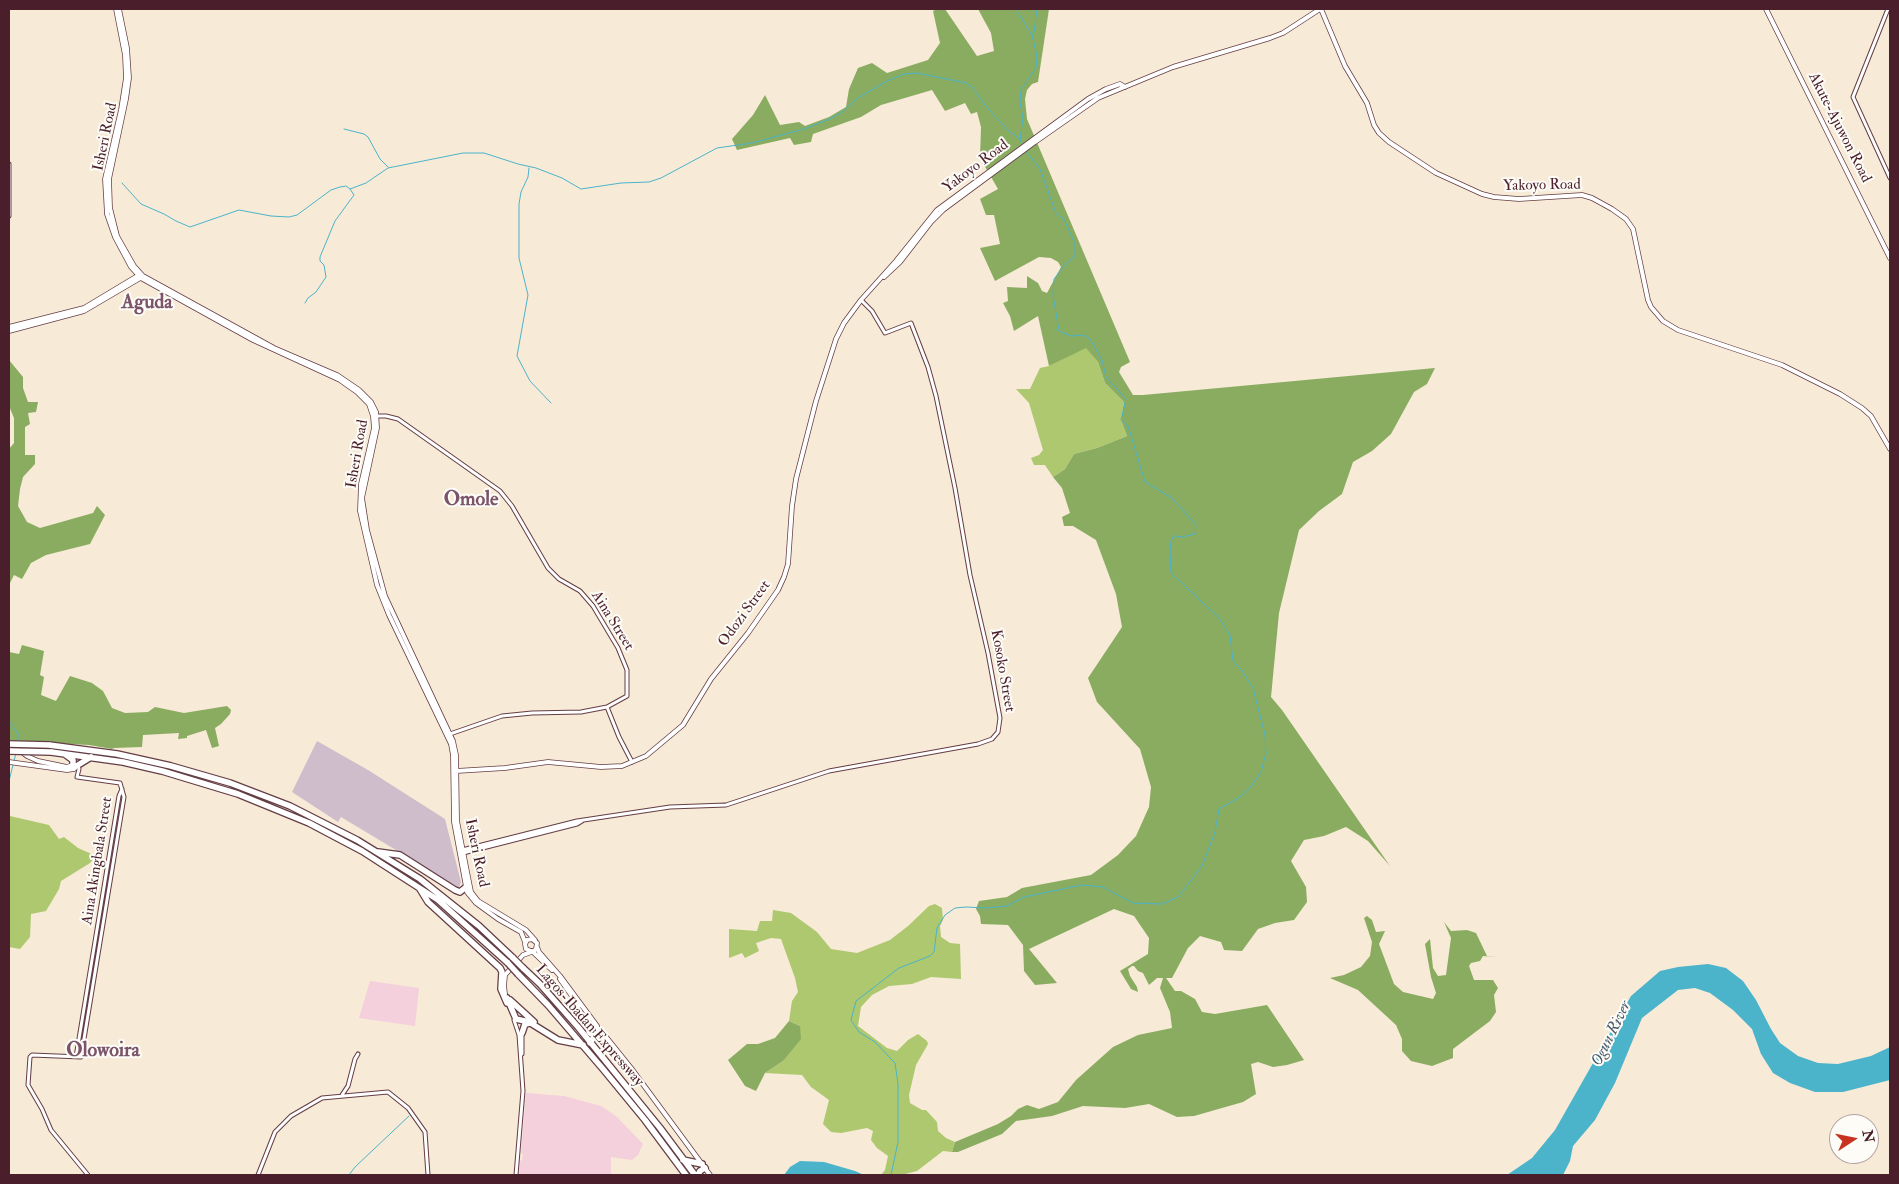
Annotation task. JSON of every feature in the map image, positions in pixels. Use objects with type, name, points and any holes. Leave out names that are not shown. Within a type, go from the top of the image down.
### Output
[{"type":"highway","name":"Lagos-Ibadan Expressway","points":[[9,743],[49,745],[142,759],[230,783],[290,806],[358,840],[413,874],[442,895],[495,940],[578,1027],[587,1045],[686,1175]]},
{"type":"highway","name":"Lagos-Ibadan Expressway","points":[[9,751],[51,752],[91,757],[162,771],[260,802],[309,823],[348,843],[438,900],[518,974],[587,1045],[660,1128],[696,1175]]},
{"type":"highway","points":[[64,754],[73,760],[75,766],[91,757]]},
{"type":"highway","points":[[374,851],[400,855],[457,891],[462,891],[466,887]]},
{"type":"highway","points":[[419,887],[428,902],[500,968],[502,972],[501,989],[516,1019],[530,1023],[558,1040],[587,1045],[597,1030]]},
{"type":"highway","points":[[507,999],[542,1027],[559,1038],[568,1039],[570,1032],[564,1023]]},
{"type":"highway","points":[[522,1033],[525,1024],[530,1023]]},
{"type":"highway","points":[[578,1027],[584,1029],[589,1026]]},
{"type":"highway","points":[[683,1160],[704,1166],[696,1175]]},
{"type":"main road","name":"Isheri Road","points":[[118,9],[128,48],[126,87],[110,169],[109,198],[117,236],[134,266],[150,284],[253,340],[348,385],[369,404],[375,414]]},
{"type":"main road","name":"Yakoyo Road","points":[[965,191],[1098,98],[1173,67],[1283,33],[1320,9],[1327,20],[1346,66],[1367,104],[1374,125],[1379,133],[1389,142],[1434,172],[1482,194],[1520,199],[1582,195],[1592,198],[1612,209],[1626,219],[1633,229],[1648,300],[1651,307],[1663,321],[1678,330],[1782,365],[1840,394],[1871,416],[1890,448]]},
{"type":"main road","name":"Akute-Ajuwon Road","points":[[1766,9],[1857,188],[1890,258]]},
{"type":"main road","name":"Yakoyo Road","points":[[876,282],[896,261],[930,217],[1088,99],[1120,84],[1125,87]]},
{"type":"main road","name":"Isheri Road","points":[[141,276],[274,348],[337,375],[366,396],[371,402],[375,414],[375,438],[364,484],[363,510],[380,584],[391,614],[451,744],[453,755],[454,822],[466,887],[472,900],[498,919],[521,932],[525,944],[555,973],[589,1026],[590,1034],[597,1030]]},
{"type":"main road","points":[[9,331],[80,313],[141,276]]},
{"type":"main road","points":[[10,326],[84,308],[141,276]]},
{"type":"main road","points":[[124,288],[141,282],[150,284]]},
{"type":"main road","name":"Odozi Street","points":[[456,771],[505,768],[548,762],[615,767],[646,756],[683,725],[711,679],[748,633],[778,590],[784,577],[790,548],[794,490],[814,408],[841,328],[876,282]]},
{"type":"main road","name":"Isheri Road","points":[[401,636],[450,734],[455,749],[456,814],[462,852],[473,896],[490,909],[526,930],[535,940]]},
{"type":"main road","points":[[9,743],[29,758],[62,766],[75,766]]},
{"type":"main road","points":[[27,764],[29,758]]},
{"type":"main road","points":[[13,762],[59,770],[75,766]]},
{"type":"main road","points":[[523,954],[525,944],[529,939],[535,940],[540,952],[560,976],[597,1030]]},
{"type":"main road","points":[[507,999],[505,982],[508,966],[523,954],[537,947]]},
{"type":"main road","points":[[518,1020],[522,1033]]},
{"type":"main road","points":[[589,1026],[602,1032],[710,1175]]},
{"type":"street","points":[[1888,9],[1852,97],[1890,178]]},
{"type":"street","points":[[9,164],[9,216]]},
{"type":"street","name":"Kosoko Street","points":[[462,852],[583,821],[679,806],[726,805],[829,771],[978,744],[992,739],[998,732],[1000,718],[988,653],[970,575],[945,437],[929,373],[911,323],[885,332],[875,315],[861,300]]},
{"type":"street","name":"Aina Street","points":[[375,414],[398,419],[500,491],[512,506],[548,568],[559,579],[580,591],[593,606],[615,643],[627,670],[627,696],[607,707],[581,712],[502,716],[450,734]]},
{"type":"street","points":[[607,707],[632,762]]},
{"type":"street","points":[[75,766],[77,774],[120,783],[122,789]]},
{"type":"street","name":"Aina Akingbala Street","points":[[122,789],[124,797],[81,1057],[76,1057],[119,796],[122,789]]},
{"type":"street","points":[[507,999],[517,1028],[522,1062]]},
{"type":"street","points":[[516,1175],[523,1091],[522,1033]]},
{"type":"street","points":[[342,1095],[348,1086],[358,1054]]},
{"type":"street","points":[[76,1057],[32,1055],[30,1057],[28,1085],[51,1130],[88,1175]]},
{"type":"street","points":[[258,1175],[266,1158],[273,1135],[282,1124],[319,1100],[342,1095],[388,1092],[408,1108],[425,1132],[428,1175]]},
{"type":"shaded area","points":[[317,741],[368,770],[445,819],[461,882],[459,888],[341,817],[338,822],[292,792]]},
{"type":"shaded area","points":[[370,981],[419,988],[415,1026],[359,1018]]},
{"type":"shaded area","points":[[526,1093],[564,1096],[601,1106],[616,1116],[643,1144],[638,1155],[632,1160],[611,1157],[611,1175],[519,1175],[520,1161],[523,1154],[521,1153]]},
{"type":"green space","points":[[945,9],[977,56],[994,51],[991,33],[978,9],[1049,9],[1038,82],[1032,84],[1027,90],[1025,99],[1027,119],[1130,362],[1121,367],[1119,372],[1133,395],[1435,368],[1427,384],[1414,392],[1391,434],[1372,451],[1353,462],[1342,494],[1319,511],[1299,530],[1279,613],[1271,697],[1282,710],[1390,866],[1368,841],[1346,827],[1324,836],[1304,840],[1291,861],[1306,887],[1307,902],[1294,920],[1275,923],[1258,929],[1242,951],[1224,950],[1221,942],[1200,936],[1188,948],[1172,978],[1166,978],[1175,991],[1181,991],[1195,999],[1202,1012],[1215,1014],[1267,1005],[1304,1060],[1273,1067],[1258,1062],[1251,1064],[1256,1094],[1243,1102],[1194,1116],[1177,1117],[1149,1104],[1125,1108],[1083,1106],[1052,1116],[1016,1121],[1002,1134],[958,1152],[952,1152],[955,1142],[998,1124],[1018,1109],[1027,1105],[1039,1109],[1058,1102],[1076,1080],[1113,1047],[1138,1035],[1172,1028],[1170,1012],[1160,988],[1163,978],[1157,978],[1149,985],[1143,973],[1132,966],[1128,969],[1138,992],[1131,989],[1120,971],[1148,954],[1149,938],[1134,916],[1114,909],[1029,949],[1057,983],[1035,985],[1024,971],[1023,945],[1008,925],[981,924],[980,916],[976,909],[979,901],[1007,897],[1022,888],[1091,875],[1118,855],[1136,836],[1149,807],[1151,787],[1140,749],[1097,702],[1088,678],[1122,627],[1116,594],[1096,540],[1073,526],[1064,526],[1062,517],[1070,513],[1062,488],[1053,477],[1065,469],[1074,454],[1097,448],[1127,436],[1121,420],[1124,402],[1105,383],[1098,362],[1086,348],[1049,366],[1038,316],[1014,331],[1010,316],[1003,303],[1008,301],[1007,287],[1027,288],[1027,276],[1038,283],[1042,291],[1047,293],[1061,267],[1058,262],[1051,258],[1039,257],[995,281],[980,248],[1000,244],[994,215],[986,215],[980,199],[998,189],[980,158],[981,127],[977,112],[971,114],[965,103],[945,111],[932,90],[881,105],[861,117],[813,134],[811,142],[794,145],[790,138],[737,150],[732,139],[753,115],[765,95],[780,125],[799,122],[805,126],[829,117],[846,107],[849,89],[858,68],[872,63],[887,73],[928,60],[940,43],[933,11]]},
{"type":"green space","points":[[1086,347],[1098,362],[1105,383],[1124,402],[1121,420],[1127,436],[1097,448],[1074,454],[1065,469],[1053,477],[1045,465],[1034,465],[1031,458],[1039,455],[1043,450],[1029,403],[1016,389],[1030,389],[1040,368],[1049,366]]},
{"type":"green space","points":[[9,360],[23,377],[23,388],[28,402],[38,402],[36,412],[28,413],[30,424],[25,427],[25,455],[35,455],[35,464],[23,477],[20,489],[18,506],[27,522],[40,528],[93,513],[97,506],[105,515],[90,544],[46,555],[31,563],[22,579],[14,575],[9,585],[9,449],[14,443],[14,418],[9,406]]},
{"type":"green space","points":[[22,645],[44,651],[40,675],[44,677],[41,695],[56,701],[70,676],[92,683],[103,691],[112,708],[125,713],[148,712],[155,707],[184,713],[227,706],[231,710],[230,714],[215,728],[219,746],[212,748],[206,730],[187,736],[187,738],[178,739],[179,733],[143,735],[142,747],[112,749],[89,745],[12,741],[9,739],[9,652],[19,654]]},
{"type":"green space","points":[[9,801],[10,816],[49,825],[59,839],[64,837],[78,848],[96,856],[90,863],[61,881],[59,889],[46,911],[31,914],[30,937],[20,949],[9,947]]},
{"type":"green space","points":[[935,904],[942,908],[941,937],[950,943],[960,944],[961,979],[931,977],[912,984],[889,986],[872,995],[861,1007],[858,1026],[887,1048],[897,1051],[908,1040],[918,1034],[927,1041],[928,1044],[916,1065],[909,1095],[910,1103],[922,1110],[926,1110],[937,1122],[938,1131],[946,1138],[955,1142],[952,1152],[943,1151],[917,1171],[901,1175],[881,1175],[885,1170],[888,1156],[877,1148],[871,1140],[873,1131],[867,1128],[841,1133],[831,1132],[823,1124],[829,1100],[811,1087],[802,1075],[765,1073],[783,1061],[800,1026],[789,1021],[792,1001],[798,992],[795,978],[781,939],[771,938],[756,943],[759,951],[745,958],[742,953],[729,958],[729,929],[757,931],[760,921],[772,921],[773,910],[791,913],[817,932],[831,949],[857,953],[890,940],[929,906]]},
{"type":"green space","points":[[1367,916],[1372,920],[1376,932],[1385,931],[1379,944],[1394,984],[1403,992],[1433,999],[1436,993],[1425,944],[1430,939],[1433,968],[1438,976],[1446,975],[1451,938],[1444,922],[1451,931],[1467,930],[1476,933],[1487,956],[1497,957],[1483,956],[1480,961],[1471,963],[1469,966],[1474,980],[1493,980],[1498,988],[1494,995],[1496,1012],[1490,1021],[1453,1049],[1453,1058],[1432,1066],[1411,1061],[1402,1051],[1402,1039],[1396,1025],[1358,990],[1330,978],[1344,975],[1361,967],[1370,956],[1372,942],[1364,918]]},
{"type":"green space","points":[[789,1021],[800,1026],[801,1039],[783,1061],[765,1073],[756,1091],[745,1086],[728,1060],[747,1044],[758,1044],[775,1038]]},
{"type":"water","name":"Ogun River","points":[[1708,964],[1726,968],[1743,981],[1780,1043],[1798,1056],[1818,1063],[1838,1064],[1871,1056],[1890,1047],[1890,1080],[1843,1092],[1815,1092],[1790,1083],[1773,1073],[1761,1054],[1752,1029],[1733,1010],[1710,993],[1695,988],[1678,990],[1642,1018],[1615,1083],[1595,1120],[1573,1146],[1570,1161],[1563,1175],[1507,1175],[1532,1158],[1555,1130],[1631,996],[1660,971]]},
{"type":"water","points":[[800,1161],[824,1162],[864,1175],[784,1175],[790,1167]]},
{"type":"waterway","points":[[1016,9],[1031,34]]},
{"type":"waterway","points":[[1023,145],[1020,140],[1023,118],[1020,103],[1021,90],[1036,68],[1037,56],[1032,35],[1037,9]]},
{"type":"waterway","points":[[122,183],[141,204],[190,227],[239,210],[271,216],[289,217],[297,215],[331,190],[346,186],[350,189],[366,183],[388,168],[463,153],[484,153],[536,168],[562,178],[581,189],[621,183],[649,182],[661,178],[717,148],[752,143],[804,129],[830,119],[842,112],[858,98],[887,81],[904,74],[917,73],[966,83],[973,88],[988,109],[1009,131],[1020,139]]},
{"type":"waterway","points":[[344,129],[364,134],[368,137],[380,159],[388,167]]},
{"type":"waterway","points":[[891,1175],[898,1142],[898,1084],[895,1063],[875,1042],[859,1032],[851,1020],[856,1001],[899,968],[930,956],[934,952],[937,928],[945,915],[955,908],[1007,906],[1024,897],[1082,885],[1103,887],[1133,903],[1162,904],[1178,897],[1202,866],[1215,832],[1219,809],[1240,797],[1250,788],[1261,772],[1266,753],[1265,735],[1253,688],[1241,669],[1233,661],[1230,635],[1218,617],[1171,573],[1171,541],[1174,536],[1182,537],[1195,534],[1196,525],[1172,498],[1145,482],[1128,426],[1121,420],[1126,399],[1106,377],[1102,360],[1090,339],[1084,335],[1071,336],[1059,331],[1053,295],[1054,279],[1075,256],[1075,244],[1064,219],[1056,213],[1040,169],[1026,151]]},
{"type":"waterway","points":[[529,168],[519,204],[519,258],[528,295],[517,356],[530,381],[551,403]]},
{"type":"waterway","points":[[305,303],[316,292],[326,277],[324,265],[320,261],[320,257],[335,221],[354,195],[350,189]]},
{"type":"waterway","points":[[9,721],[19,735],[19,742]]},
{"type":"waterway","points":[[9,781],[16,753]]},
{"type":"waterway","points":[[349,1175],[409,1116]]},
{"type":"district","name":"Aguda","points":[[147,304]]},
{"type":"district","name":"Omole","points":[[471,501]]},
{"type":"district","name":"Olowoira","points":[[103,1052]]}]
